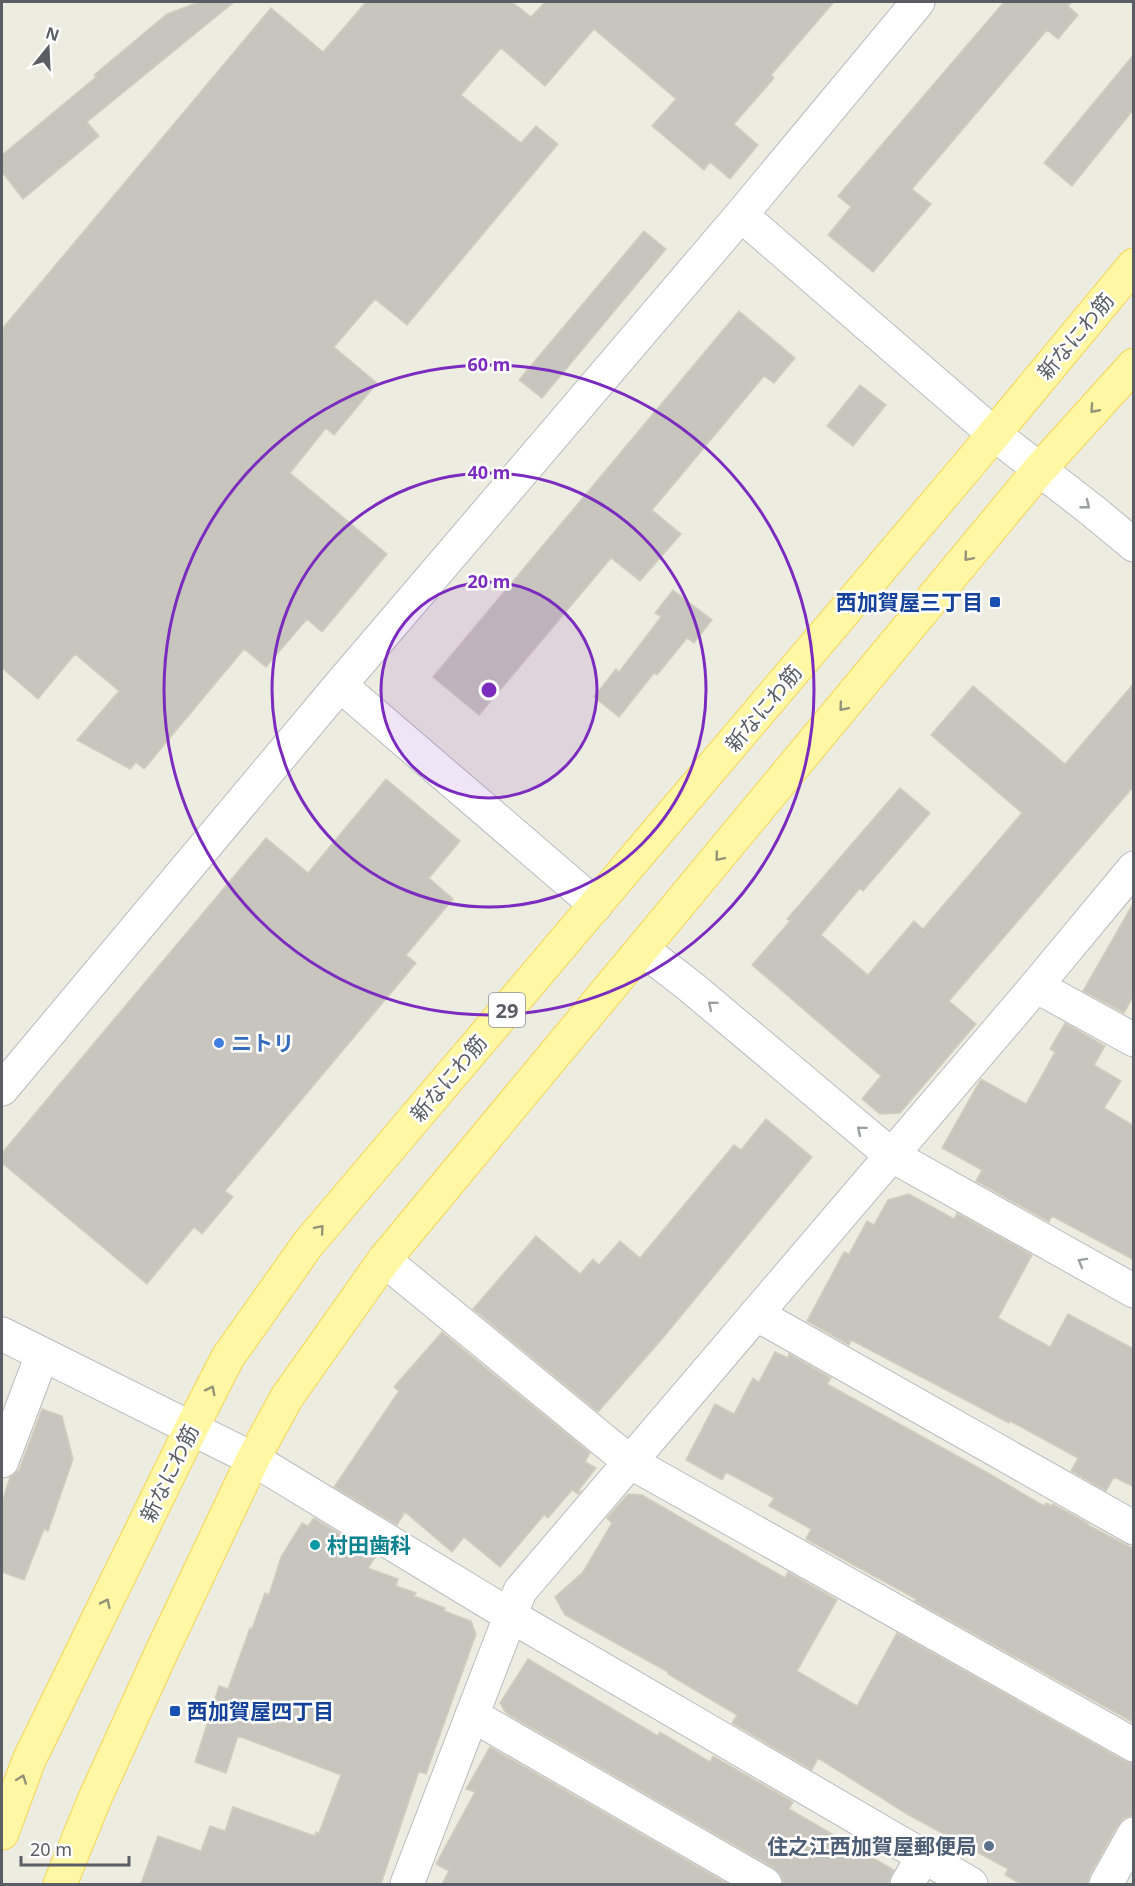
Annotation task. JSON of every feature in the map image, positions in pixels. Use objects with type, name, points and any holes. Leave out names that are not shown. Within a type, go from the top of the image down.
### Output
[{"type":"main road","name":"新なにわ筋","points":[[2,1833],[29,1760],[228,1357],[308,1244],[994,434],[1134,265]]},
{"type":"main road","points":[[60,1884],[99,1787],[163,1649],[253,1459],[287,1397],[384,1260],[1039,470],[1134,365]]},
{"type":"street","points":[[2,1089],[340,685],[741,215],[918,2]]},
{"type":"street","points":[[741,215],[994,434],[1134,545]]},
{"type":"street","points":[[340,685],[596,905]]},
{"type":"street","points":[[406,1884],[520,1591],[1134,868]]},
{"type":"street","points":[[642,949],[691,987],[891,1155],[1134,1291]]},
{"type":"street","points":[[1036,986],[1134,1041]]},
{"type":"street","points":[[384,1260],[630,1462],[1134,1744]]},
{"type":"street","points":[[756,1314],[1134,1528]]},
{"type":"street","points":[[2,1334],[253,1459],[511,1616],[916,1871],[970,1884]]},
{"type":"street","points":[[2,1461],[42,1355]]},
{"type":"street","points":[[472,1714],[765,1884]]},
{"type":"street","points":[[1106,1884],[1134,1834]]},
{"type":"building","points":[[199,2],[234,2],[87,122],[99,136],[23,199],[2,172],[2,155],[167,14]]},
{"type":"building","points":[[366,2],[512,2],[531,17],[545,2],[834,2],[771,75],[774,78],[734,124],[758,145],[730,179],[710,162],[704,170],[652,126],[676,99],[594,29],[545,86],[501,48],[461,95],[521,143],[536,126],[558,144],[407,325],[375,299],[334,347],[377,383],[334,435],[326,428],[290,473],[387,554],[322,632],[307,619],[266,667],[244,649],[144,769],[136,762],[130,769],[77,740],[119,691],[75,654],[38,699],[2,668],[2,329],[271,8],[323,52]]},
{"type":"building","points":[[1004,2],[1072,2],[1068,6],[1078,15],[1058,39],[1047,30],[912,189],[931,204],[873,272],[828,235],[851,207],[838,196]]},
{"type":"building","points":[[1134,54],[1134,109],[1072,186],[1044,163]]},
{"type":"building","points":[[644,231],[666,249],[542,398],[519,380]]},
{"type":"building","points":[[739,311],[795,358],[774,383],[764,376],[652,510],[681,534],[640,581],[611,558],[479,715],[433,677]]},
{"type":"building","points":[[860,385],[886,405],[853,446],[827,426]]},
{"type":"building","points":[[673,590],[712,620],[694,643],[687,638],[657,675],[654,673],[619,717],[594,697],[616,669],[619,672],[661,617],[655,613]]},
{"type":"building","points":[[1134,683],[1134,786],[949,1001],[976,1024],[900,1113],[880,1114],[862,1099],[881,1076],[752,965],[790,921],[787,919],[900,788],[930,813],[863,891],[860,888],[821,935],[868,975],[914,921],[923,929],[1022,813],[931,735],[973,686],[1065,764]]},
{"type":"building","points":[[386,779],[460,841],[429,878],[453,899],[406,955],[416,963],[225,1191],[233,1197],[202,1234],[194,1227],[147,1284],[2,1163],[2,1153],[266,838],[308,873]]},
{"type":"building","points":[[1134,902],[1134,995],[1124,1013],[1083,991]]},
{"type":"building","points":[[1065,1023],[1105,1046],[1094,1065],[1121,1081],[1104,1108],[1134,1126],[1134,1260],[1052,1216],[1049,1222],[976,1181],[982,1170],[942,1148],[981,1079],[1026,1104],[1055,1052],[1050,1049]]},
{"type":"building","points":[[766,1119],[812,1157],[662,1339],[598,1412],[473,1309],[536,1236],[580,1274],[593,1259],[599,1265],[620,1241],[640,1258],[734,1145],[741,1150]]},
{"type":"building","points":[[909,1194],[954,1219],[957,1213],[1032,1255],[998,1318],[1050,1347],[1068,1314],[1134,1349],[1134,1487],[1114,1477],[1106,1491],[1071,1471],[1078,1458],[851,1340],[849,1345],[807,1321],[844,1252],[849,1254],[867,1221],[874,1225],[888,1200]]},
{"type":"building","points":[[442,1332],[590,1453],[585,1462],[596,1468],[578,1491],[581,1491],[578,1494],[572,1490],[548,1518],[544,1515],[500,1567],[464,1537],[452,1552],[405,1512],[397,1525],[334,1487],[399,1391],[394,1387]]},
{"type":"building","points":[[775,1352],[788,1358],[789,1354],[831,1378],[827,1384],[1044,1506],[1046,1503],[1052,1506],[1053,1504],[1134,1549],[1134,1723],[806,1539],[811,1529],[769,1506],[774,1498],[726,1472],[722,1480],[686,1460],[715,1404],[734,1414],[753,1378],[759,1382]]},
{"type":"building","points":[[42,1409],[62,1416],[73,1459],[48,1531],[44,1529],[24,1580],[2,1572],[2,1502],[10,1477],[19,1470]]},
{"type":"building","points":[[628,1494],[642,1495],[785,1578],[788,1572],[837,1600],[797,1671],[857,1706],[897,1633],[1134,1764],[1134,1815],[1124,1818],[1118,1825],[1087,1884],[1021,1884],[1005,1875],[1008,1869],[907,1814],[818,1758],[812,1770],[732,1723],[737,1715],[668,1672],[565,1615],[555,1597],[583,1572],[612,1523],[607,1518]]},
{"type":"building","points":[[314,1518],[376,1556],[368,1568],[398,1579],[396,1586],[416,1593],[414,1596],[445,1608],[444,1611],[471,1621],[476,1634],[426,1774],[419,1771],[381,1884],[141,1884],[158,1836],[201,1851],[210,1826],[225,1831],[233,1807],[315,1836],[316,1832],[319,1833],[341,1775],[238,1736],[226,1773],[195,1762],[219,1686],[228,1689],[265,1593],[269,1595],[281,1557],[302,1523],[308,1526]]},
{"type":"building","points":[[528,1659],[658,1736],[660,1732],[710,1762],[713,1756],[793,1802],[789,1809],[894,1870],[888,1884],[784,1884],[781,1875],[774,1868],[506,1713],[500,1703]]},
{"type":"building","points":[[490,1747],[728,1884],[442,1884],[449,1871],[436,1864],[475,1792],[466,1789]]},
{"type":"place","name":"西加賀屋三丁目","points":[[995,602]]},
{"type":"place","name":"ニトリ","points":[[219,1043]]},
{"type":"place","name":"村田歯科","points":[[315,1545]]},
{"type":"place","name":"西加賀屋四丁目","points":[[175,1711]]},
{"type":"place","name":"住之江西加賀屋郵便局","points":[[989,1846]]}]
